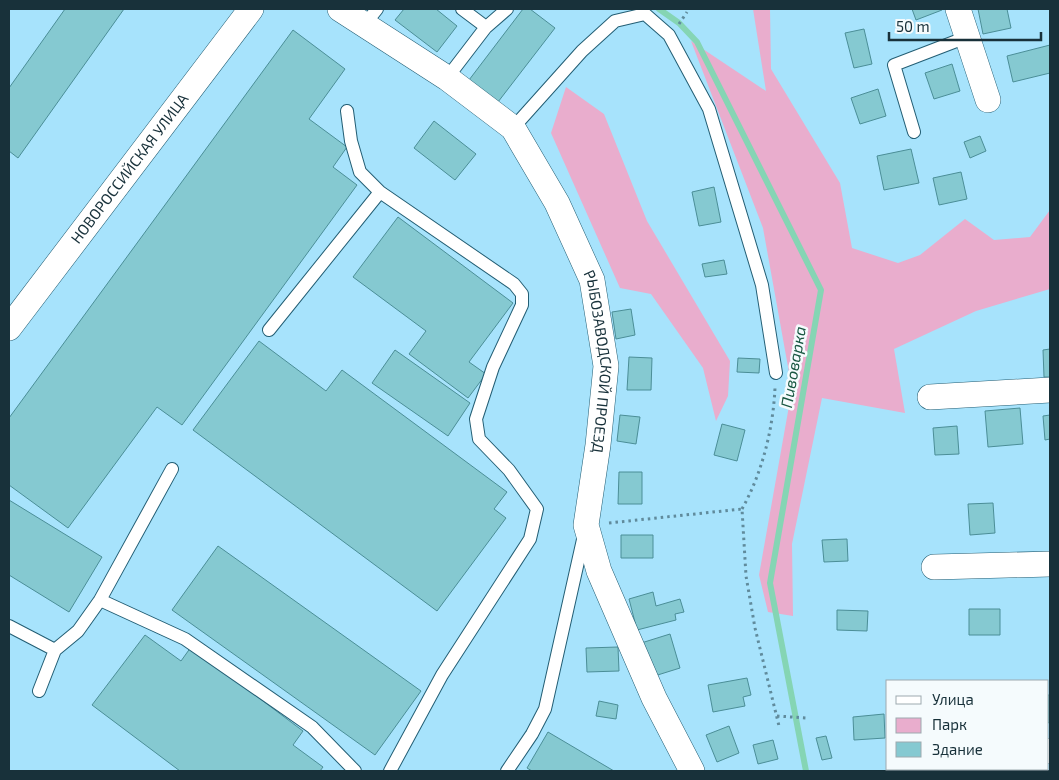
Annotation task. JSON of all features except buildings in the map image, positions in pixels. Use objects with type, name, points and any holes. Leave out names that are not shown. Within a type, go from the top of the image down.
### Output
[{"type":"street","name":"НОВОРОССИЙСКАЯ УЛИЦА","points":[[9,328],[251,9]]},
{"type":"street","name":"РЫБОЗАВОДСКОЙ ПРОЕЗД","points":[[340,9],[371,17],[513,128],[557,202],[592,280],[606,366],[598,445],[586,525],[603,580],[654,698],[692,771]]},
{"type":"street","points":[[958,9],[988,100]]},
{"type":"street","points":[[930,397],[1050,390]]},
{"type":"street","points":[[934,567],[1050,564]]},
{"type":"lane","points":[[462,9],[486,27],[484,29]]},
{"type":"lane","points":[[447,78],[484,29],[507,9]]},
{"type":"lane","points":[[513,128],[582,51],[615,20],[645,14],[669,35],[709,109],[762,285],[776,373]]},
{"type":"lane","points":[[914,132],[894,65],[967,37]]},
{"type":"lane","points":[[347,111],[351,141],[360,172],[380,192],[514,284],[522,294],[522,305],[493,367],[476,419],[479,439],[509,470],[537,509],[530,539],[442,675],[390,771]]},
{"type":"lane","points":[[269,330],[380,192]]},
{"type":"lane","points":[[39,691],[55,650],[78,630],[100,600],[172,469]]},
{"type":"lane","points":[[507,771],[532,734],[545,710],[586,525]]},
{"type":"lane","points":[[100,600],[185,639],[312,727],[355,771]]},
{"type":"lane","points":[[9,626],[55,650]]},
{"type":"path","points":[[776,373],[770,436],[754,487],[742,510],[746,576],[755,628],[779,726]]},
{"type":"path","points":[[586,525],[742,510]]},
{"type":"path","points":[[777,716],[806,718]]},
{"type":"green space","points":[[753,9],[770,9],[771,69],[840,183],[852,248],[898,263],[920,255],[965,219],[994,240],[1030,237],[1050,210],[1050,289],[976,311],[894,349],[905,413],[822,398],[792,544],[793,616],[768,612],[759,575],[792,389],[763,228],[691,41],[766,91]]},
{"type":"green space","points":[[566,87],[604,114],[647,221],[730,361],[728,396],[716,421],[703,368],[651,294],[620,288],[551,133]]},
{"type":"waterway","name":"Пивоварка","points":[[659,9],[679,23],[697,42],[821,290],[770,583],[806,771]]}]
